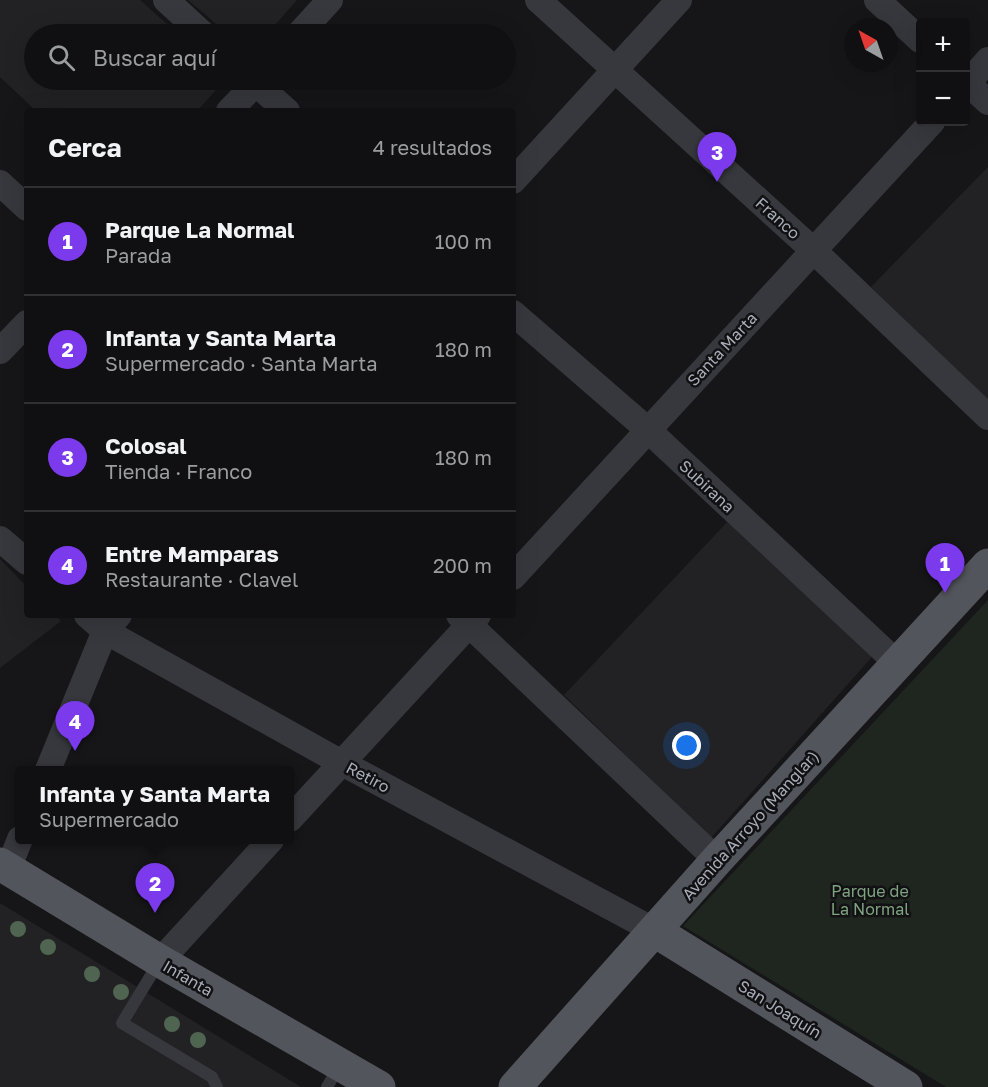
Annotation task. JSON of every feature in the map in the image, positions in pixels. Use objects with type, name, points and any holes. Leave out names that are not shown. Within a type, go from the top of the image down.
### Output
[{"type":"main road","name":"Avenida Arroyo (Manglar)","points":[[515,1087],[717,860],[988,565]]},
{"type":"main road","name":"Infanta","points":[[4,867],[160,961],[333,1076],[379,1087]]},
{"type":"main road","name":"San Joaquín","points":[[655,931],[906,1087]]},
{"type":"street","points":[[166,0],[192,24]]},
{"type":"street","points":[[308,24],[330,0]]},
{"type":"street","name":"Franco","points":[[538,0],[813,250],[988,417]]},
{"type":"street","points":[[516,177],[679,0]]},
{"type":"street","points":[[877,0],[916,35]]},
{"type":"street","points":[[970,79],[988,60]]},
{"type":"street","points":[[970,86],[988,102]]},
{"type":"street","points":[[232,108],[248,90]]},
{"type":"street","points":[[265,90],[284,108]]},
{"type":"street","name":"Santa Marta","points":[[516,574],[928,126]]},
{"type":"street","points":[[0,183],[24,205]]},
{"type":"street","name":"Subirana","points":[[516,316],[648,430],[897,663]]},
{"type":"street","points":[[0,351],[24,326]]},
{"type":"street","points":[[0,539],[24,559]]},
{"type":"street","points":[[294,815],[469,618],[717,860]]},
{"type":"street","points":[[50,766],[103,620]]},
{"type":"street","name":"Retiro","points":[[103,620],[342,763],[655,931]]},
{"type":"street","points":[[4,867],[17,844]]},
{"type":"street","points":[[160,961],[267,844]]},
{"type":"lane","points":[[160,961],[122,1023],[212,1077],[217,1087]]},
{"type":"shaded area","points":[[0,0],[140,0],[167,24],[24,24],[24,90],[216,90],[200,108],[33,108],[0,77]]},
{"type":"shaded area","points":[[188,0],[297,0],[276,24],[216,24]]},
{"type":"shaded area","points":[[988,167],[988,400],[871,287]]},
{"type":"shaded area","points":[[731,518],[872,657],[711,838],[564,695]]},
{"type":"shaded area","points":[[0,559],[24,584],[24,618],[58,618],[61,621],[0,668]]},
{"type":"shaded area","points":[[0,903],[301,1087],[0,1087]]},
{"type":"green space","name":"Parque de La Normal","points":[[988,600],[988,1087],[946,1087],[683,926]]},
{"type":"place","name":"Colosal","points":[[717,182]]},
{"type":"place","name":"Parque La Normal","points":[[945,593]]},
{"type":"place","name":"Entre Mamparas","points":[[75,751]]},
{"type":"place","name":"Infanta y Santa Marta","points":[[155,913]]}]
